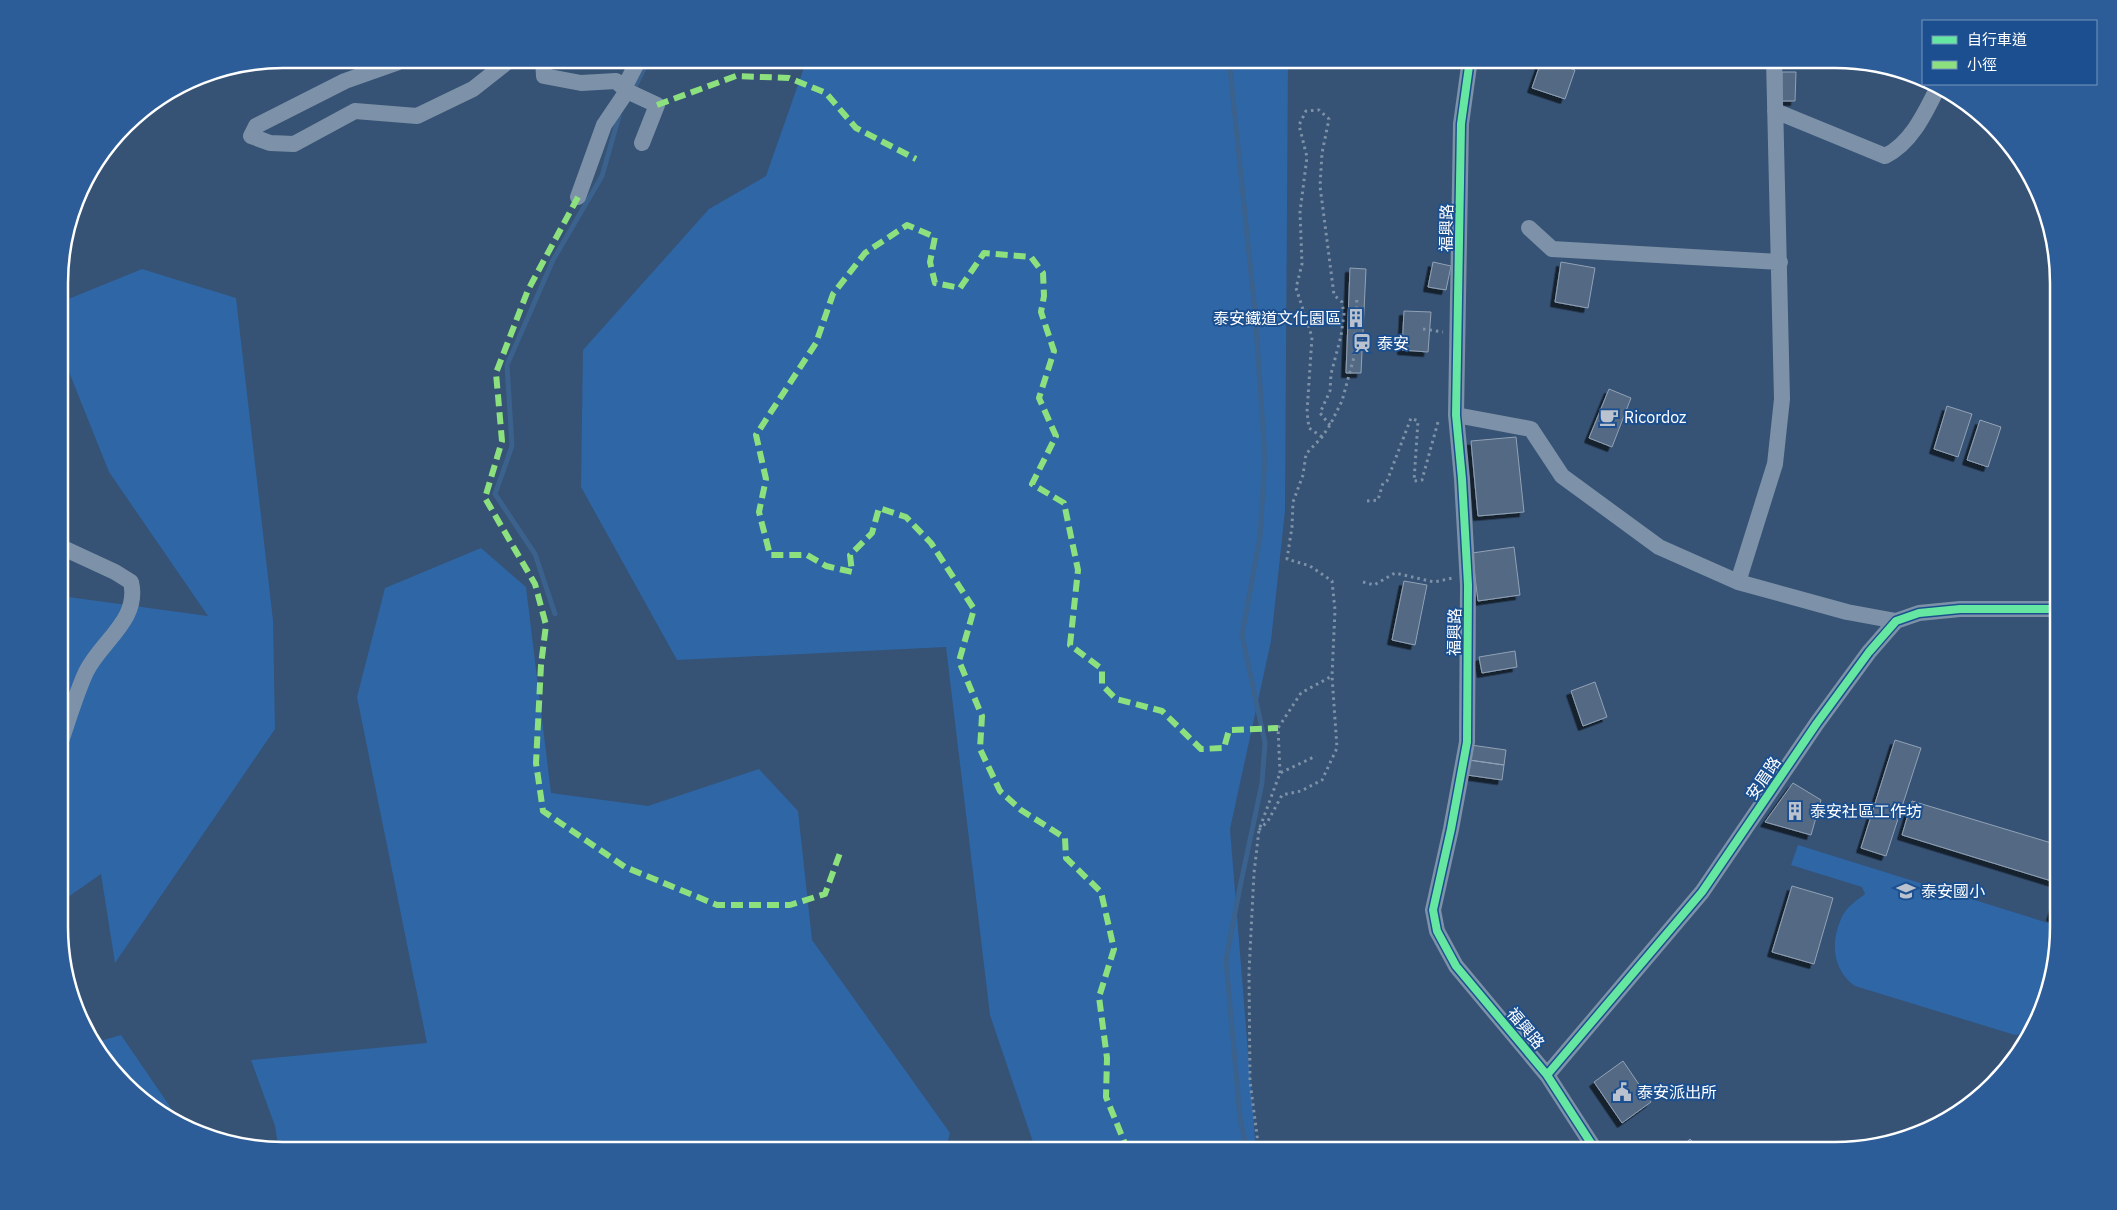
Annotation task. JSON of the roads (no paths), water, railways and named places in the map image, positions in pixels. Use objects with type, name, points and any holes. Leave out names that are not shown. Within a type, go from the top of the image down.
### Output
[{"type":"street","points":[[382,68],[346,81],[256,126],[251,136],[270,143],[294,144],[355,111],[417,116],[473,89],[500,68]]},
{"type":"street","points":[[544,68],[544,76],[581,83],[616,80],[625,90],[657,105],[642,144]]},
{"type":"street","points":[[578,197],[604,125],[625,90],[635,68]]},
{"type":"street","name":"福興路","points":[[1469,68],[1461,124],[1456,417],[1468,574],[1467,742],[1451,829],[1433,910],[1437,931],[1456,966],[1547,1075],[1590,1142]]},
{"type":"street","points":[[1738,582],[1775,464],[1782,399],[1774,68]]},
{"type":"street","points":[[1775,111],[1885,156],[1895,152],[1905,142],[1926,110],[1935,92]]},
{"type":"street","points":[[1529,228],[1552,249],[1780,262]]},
{"type":"street","points":[[1456,417],[1531,429],[1562,476],[1659,547],[1738,582],[1847,612],[1896,621],[1919,613],[1960,609],[2050,610]]},
{"type":"street","points":[[68,550],[115,572],[131,582],[134,594],[128,615],[87,671],[68,722]]},
{"type":"street","name":"安眉路","points":[[1547,1075],[1702,892],[1817,723],[1869,652],[1896,621]]},
{"type":"waterway","points":[[633,91],[644,68]]},
{"type":"waterway","points":[[1230,68],[1255,312],[1265,458],[1260,537],[1242,635],[1265,743],[1262,783],[1226,960],[1240,1118],[1245,1142]]},
{"type":"waterway","points":[[555,614],[535,554],[495,494],[512,446],[507,365],[553,260],[602,176],[619,116]]},
{"type":"place","name":"泰安鐵道文化園區","points":[[1356,318]]},
{"type":"place","name":"泰安","points":[[1362,343]]},
{"type":"place","name":"Ricordoz","points":[[1609,417]]},
{"type":"place","name":"泰安社區工作坊","points":[[1795,811]]},
{"type":"place","name":"泰安國小","points":[[1906,891]]},
{"type":"place","name":"泰安派出所","points":[[1622,1092]]}]
